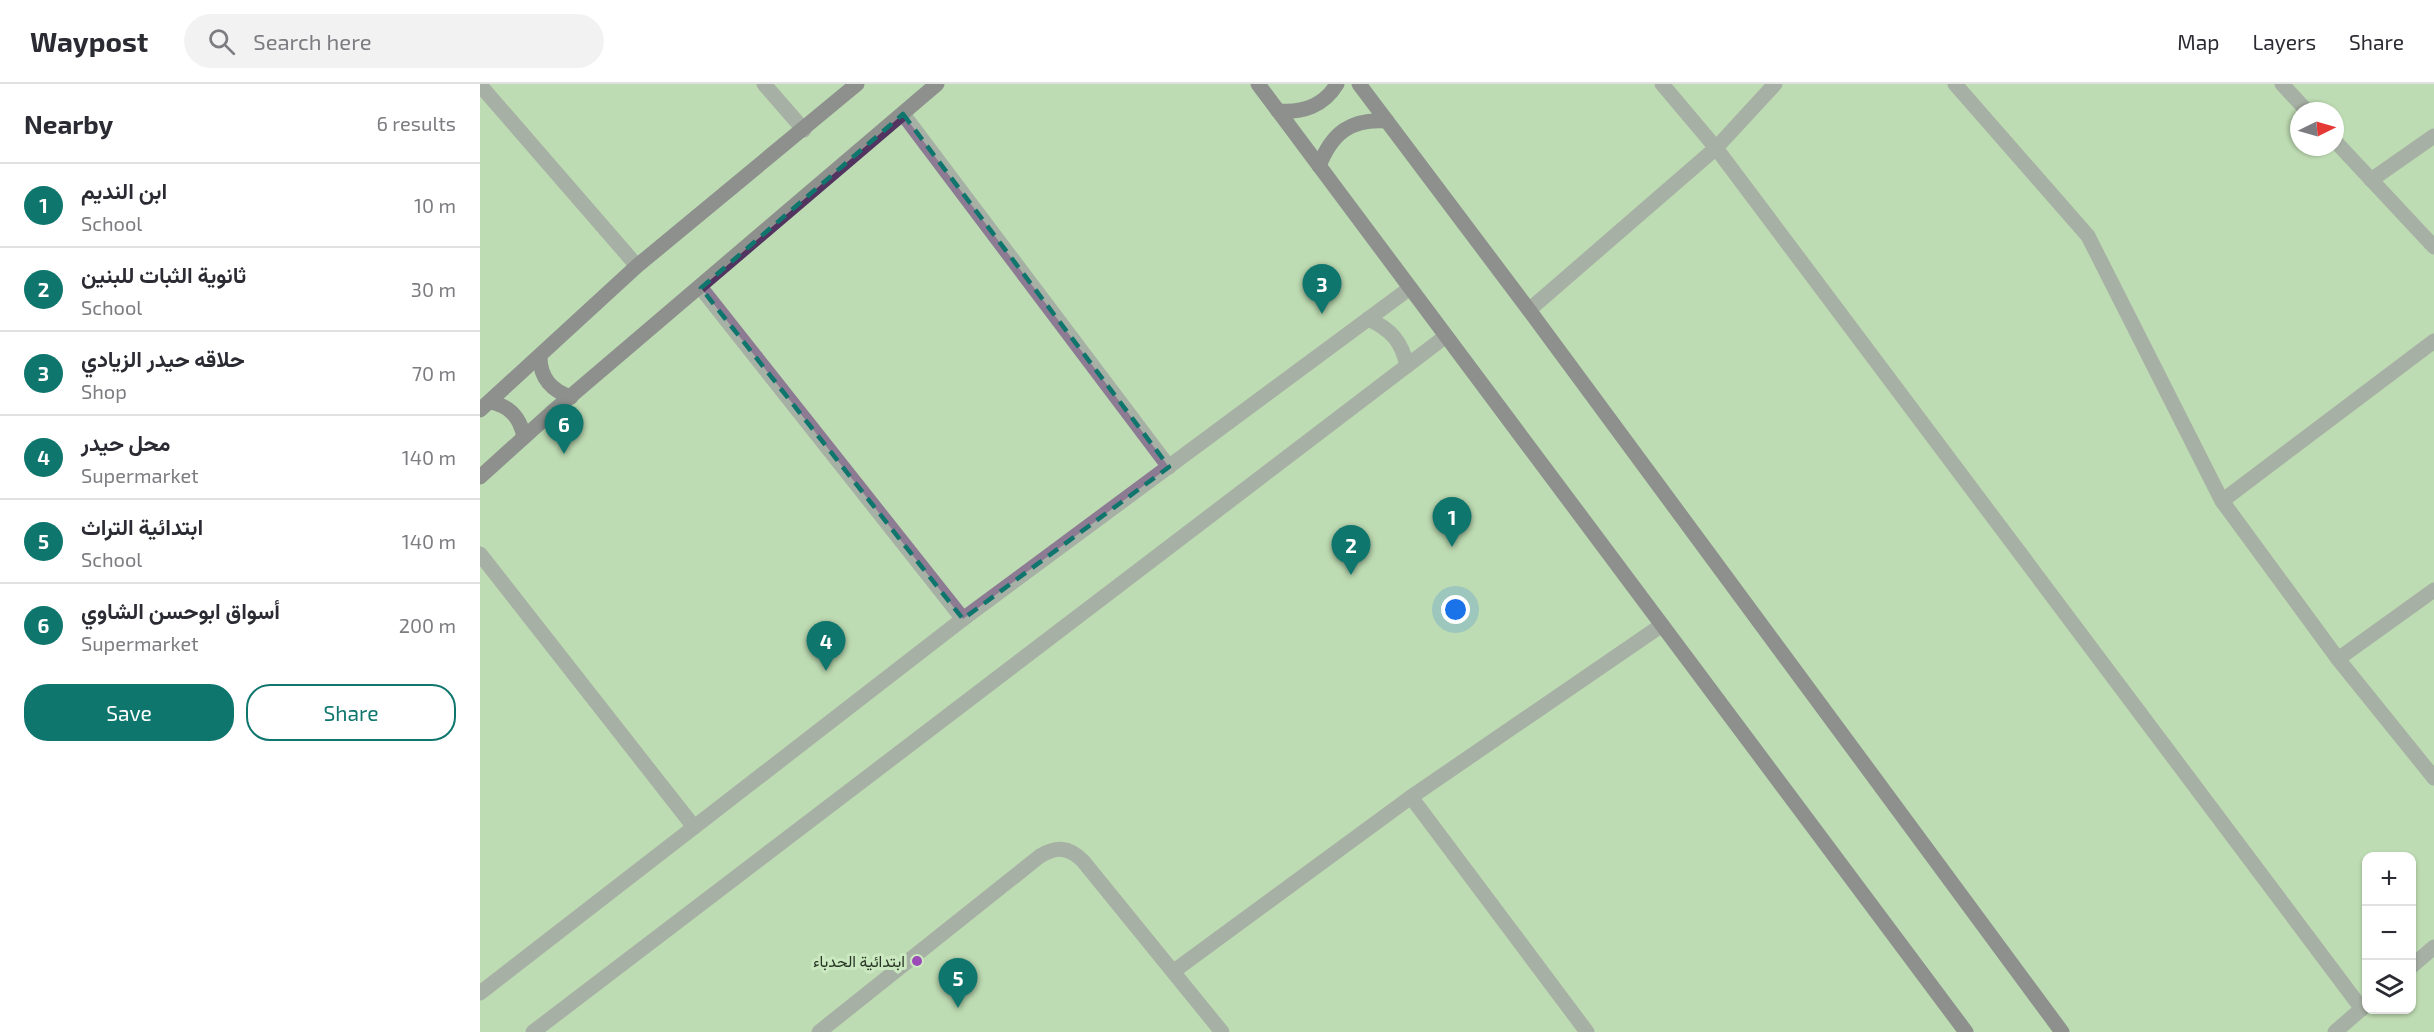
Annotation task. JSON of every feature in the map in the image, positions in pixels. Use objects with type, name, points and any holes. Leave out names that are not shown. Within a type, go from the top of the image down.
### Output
[{"type":"main road","points":[[485,406],[637,266],[857,84]]},
{"type":"main road","points":[[480,477],[937,84]]},
{"type":"main road","points":[[1258,84],[1966,1032]]},
{"type":"main road","points":[[1278,111],[1305,110],[1316,105],[1327,97],[1337,84]]},
{"type":"main road","points":[[1359,84],[1529,310],[2062,1032]]},
{"type":"main road","points":[[1319,166],[1333,139],[1344,129],[1372,120],[1387,121]]},
{"type":"main road","points":[[540,357],[540,366],[548,383],[554,389],[571,397]]},
{"type":"main road","points":[[485,406],[507,407],[514,412],[524,437]]},
{"type":"street","points":[[764,84],[804,130]]},
{"type":"street","points":[[1662,84],[1716,148],[2362,1004]]},
{"type":"street","points":[[1529,310],[1716,148],[1775,84]]},
{"type":"street","points":[[1955,84],[2088,236],[2222,501],[2338,659],[2434,778]]},
{"type":"street","points":[[2282,84],[2299,102]]},
{"type":"street","points":[[480,85],[637,266]]},
{"type":"street","points":[[903,114],[1169,467]]},
{"type":"street","points":[[2372,180],[2434,135]]},
{"type":"street","points":[[2344,150],[2434,247]]},
{"type":"street","points":[[701,288],[963,619]]},
{"type":"street","points":[[481,991],[963,619],[1410,288]]},
{"type":"street","points":[[1368,319],[1390,332],[1399,342],[1407,366]]},
{"type":"street","points":[[533,1032],[1446,336]]},
{"type":"street","points":[[2222,501],[2434,341]]},
{"type":"street","points":[[480,554],[694,827]]},
{"type":"street","points":[[2338,659],[2434,590]]},
{"type":"street","points":[[1174,971],[1410,797],[1662,625]]},
{"type":"street","points":[[1410,797],[1587,1032]]},
{"type":"street","points":[[819,1032],[1050,850],[1063,848],[1074,852],[1222,1032]]},
{"type":"street","points":[[2416,963],[2434,947]]},
{"type":"street","points":[[2335,1032],[2362,1009]]},
{"type":"highlighted area","points":[[903,114],[1169,467],[963,619],[701,288]]},
{"type":"place","name":"حلاقه حيدر الزيادي","points":[[1322,314]]},
{"type":"place","name":"أسواق ابوحسن الشاوي","points":[[564,454]]},
{"type":"place","name":"ابن النديم","points":[[1452,547]]},
{"type":"place","name":"ثانوية الثبات للبنين","points":[[1351,575]]},
{"type":"place","name":"محل حيدر","points":[[826,671]]},
{"type":"place","name":"ابتدائية الحدباء","points":[[917,961]]},
{"type":"place","name":"ابتدائية التراث","points":[[958,1008]]}]
